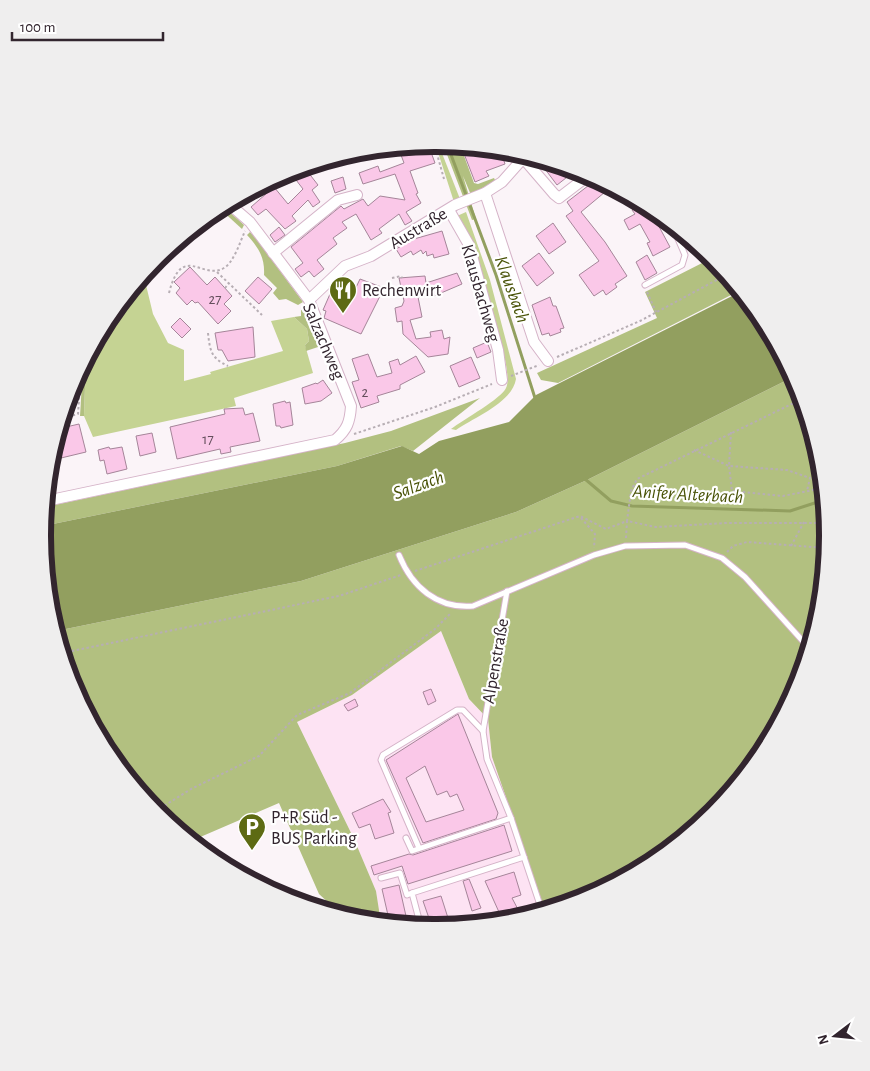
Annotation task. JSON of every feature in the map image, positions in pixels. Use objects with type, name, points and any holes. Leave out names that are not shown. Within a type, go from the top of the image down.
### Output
[{"type":"street","name":"Austraße","points":[[309,300],[345,266],[371,256],[452,208],[483,194],[502,182],[521,162]]},
{"type":"street","points":[[531,164],[559,198],[581,181]]},
{"type":"street","name":"Klausbachweg","points":[[483,194],[534,342],[548,361]]},
{"type":"street","points":[[273,253],[338,200],[357,195]]},
{"type":"street","name":"Salzachweg","points":[[53,499],[335,440],[346,431],[350,419],[351,406],[309,300],[250,222],[234,208]]},
{"type":"street","name":"Klausbachweg","points":[[452,208],[470,245],[498,350],[502,380]]},
{"type":"lane","points":[[645,285],[682,266],[684,255],[677,238]]},
{"type":"lane","points":[[399,555],[406,574],[422,592],[457,607],[473,606],[594,555],[626,546],[685,545],[722,558],[745,577],[804,642]]},
{"type":"lane","name":"Alpenstraße","points":[[507,591],[483,731],[487,759],[511,818],[540,904]]},
{"type":"lane","points":[[419,848],[381,760],[383,755],[457,710],[463,710],[483,731]]},
{"type":"lane","points":[[406,838],[412,850],[511,818]]},
{"type":"lane","points":[[381,878],[400,873],[407,895],[524,857]]},
{"type":"lane","points":[[412,893],[419,918]]},
{"type":"path","points":[[437,152],[444,179]]},
{"type":"path","points":[[169,293],[173,278],[178,271],[192,265],[198,265],[208,271],[216,271],[229,263],[250,222]]},
{"type":"path","points":[[216,271],[262,315]]},
{"type":"path","points":[[392,278],[401,276],[402,278]]},
{"type":"path","points":[[353,434],[435,408],[534,367],[656,312],[720,278]]},
{"type":"path","points":[[225,288],[229,283]]},
{"type":"path","points":[[645,285],[656,312]]},
{"type":"path","points":[[208,333],[211,350],[216,361],[228,366]]},
{"type":"path","points":[[71,416],[78,414],[80,390]]},
{"type":"path","points":[[626,546],[631,491],[637,479],[795,402]]},
{"type":"path","points":[[731,432],[729,466],[732,491],[783,496],[816,489]]},
{"type":"path","points":[[694,450],[729,466],[787,470],[810,478],[808,491]]},
{"type":"path","points":[[580,516],[595,534],[594,555]]},
{"type":"path","points":[[69,651],[338,596],[580,516],[606,529],[627,521],[656,527],[818,523]]},
{"type":"path","points":[[790,546],[804,522]]},
{"type":"path","points":[[722,558],[733,546],[748,542],[819,548]]},
{"type":"path","points":[[163,806],[190,789],[259,756],[296,715],[350,693],[435,629],[457,607]]},
{"type":"shaded area","points":[[438,152],[442,152],[460,199],[454,202]]},
{"type":"shaded area","points":[[446,152],[463,153],[474,183],[478,184],[494,178],[497,184],[471,195],[463,176],[476,219],[472,220]]},
{"type":"shaded area","points":[[229,212],[244,225],[242,229],[225,214]]},
{"type":"shaded area","points":[[466,212],[490,280],[516,379],[508,395],[492,409],[456,430],[451,429],[503,392],[506,388],[507,376],[498,332],[457,216]]},
{"type":"shaded area","points":[[250,232],[303,302],[298,305],[286,299],[279,300],[273,293],[277,288],[264,275],[260,254],[255,244],[247,235]]},
{"type":"shaded area","points":[[704,262],[733,294],[558,383],[541,380],[537,373],[657,318],[645,292]]},
{"type":"shaded area","points":[[147,281],[146,285],[153,314],[168,343],[184,350],[184,381],[283,351],[271,321],[294,317],[307,329],[309,341],[305,345],[313,373],[234,398],[236,406],[93,437],[84,416],[85,378],[116,322]]},
{"type":"shaded area","points":[[306,309],[321,346],[306,351],[305,345],[309,341],[307,329],[294,317],[301,316],[301,310]]},
{"type":"shaded area","points":[[85,378],[84,416],[80,416],[82,385]]},
{"type":"shaded area","points":[[786,381],[806,436],[815,485],[819,536],[815,586],[806,635],[790,682],[754,749],[724,789],[669,840],[627,868],[582,890],[543,903],[492,757],[488,719],[469,699],[441,631],[352,695],[297,722],[354,839],[376,891],[380,915],[330,904],[319,894],[279,803],[198,838],[146,789],[116,749],[80,682],[63,630],[301,581],[516,512],[587,480]]},
{"type":"shaded area","points":[[480,398],[413,451],[401,446],[337,466],[51,524],[53,505],[345,443],[391,431]]},
{"type":"shaded area","points":[[441,631],[469,699],[488,719],[492,757],[543,903],[510,912],[460,918],[435,919],[380,915],[376,891],[354,839],[297,722],[352,695]]},
{"type":"water","name":"Salzach","points":[[734,295],[754,322],[786,381],[587,480],[516,512],[301,581],[63,630],[52,561],[51,524],[337,466],[402,446],[419,454],[439,441],[509,422],[536,395]]},
{"type":"building","points":[[431,152],[435,163],[410,171],[418,193],[416,194],[421,203],[406,212],[412,221],[405,225],[399,214],[379,229],[382,233],[371,240],[356,214],[342,222],[347,228],[333,238],[337,244],[317,260],[324,269],[314,277],[309,271],[301,277],[295,269],[303,263],[291,247],[341,206],[344,209],[363,199],[368,206],[380,196],[405,200],[395,174],[363,184],[359,173],[378,166],[380,172],[404,163],[401,154]]},
{"type":"building","points":[[464,153],[503,158],[505,164],[486,171],[489,176],[475,182]]},
{"type":"building","points":[[544,168],[569,176],[557,185]]},
{"type":"building","points":[[309,173],[318,185],[312,190],[320,202],[313,207],[308,200],[292,216],[296,221],[285,229],[266,209],[258,215],[251,207],[274,187],[288,204],[303,189],[295,178]]},
{"type":"building","points":[[343,177],[346,189],[335,193],[331,181]]},
{"type":"building","points":[[590,184],[606,191],[581,212],[605,242],[627,276],[615,284],[617,287],[606,295],[603,290],[594,296],[579,275],[599,261],[566,216],[573,211],[567,202]]},
{"type":"building","points":[[635,208],[657,222],[670,247],[653,256],[647,243],[650,242],[640,224],[629,230],[624,220],[635,214],[632,210]]},
{"type":"building","points":[[553,223],[566,242],[549,254],[536,236]]},
{"type":"building","points":[[279,227],[285,235],[275,242],[270,235]]},
{"type":"building","points":[[442,231],[449,254],[434,258],[433,254],[427,256],[426,251],[423,254],[421,250],[413,255],[411,251],[401,257],[396,249],[414,239]]},
{"type":"building","points":[[539,253],[554,273],[537,286],[522,266]]},
{"type":"building","points":[[647,255],[657,273],[645,280],[636,262]]},
{"type":"building","points":[[190,267],[207,285],[215,277],[232,296],[224,304],[231,311],[218,324],[198,302],[195,303],[192,300],[187,305],[176,293],[180,288],[174,282]]},
{"type":"building","points":[[457,273],[462,284],[434,296],[434,294],[418,297],[422,317],[410,320],[416,339],[431,337],[430,332],[442,330],[444,339],[450,337],[448,354],[428,357],[403,334],[402,321],[397,322],[395,308],[402,306],[404,301],[399,278],[425,276],[426,283]]},
{"type":"building","points":[[258,277],[272,289],[259,304],[245,291]]},
{"type":"building","points":[[360,279],[384,288],[361,334],[324,318],[326,311],[323,310],[330,294],[333,295],[334,291],[351,298]]},
{"type":"building","points":[[550,297],[553,306],[556,306],[564,328],[560,329],[561,332],[550,336],[549,333],[542,335],[532,305]]},
{"type":"building","points":[[180,318],[191,329],[182,338],[171,327]]},
{"type":"building","points":[[253,327],[255,357],[228,361],[222,350],[218,350],[215,333]]},
{"type":"building","points":[[487,342],[491,352],[477,358],[473,348]]},
{"type":"building","points":[[368,354],[377,377],[392,373],[389,362],[398,359],[400,365],[416,356],[425,372],[400,385],[400,389],[377,396],[379,402],[361,408],[352,382],[359,380],[352,359]]},
{"type":"building","points":[[471,357],[480,378],[459,387],[450,366]]},
{"type":"building","points":[[323,380],[332,393],[321,401],[305,404],[302,388],[317,384]]},
{"type":"building","points":[[285,401],[286,403],[290,402],[293,425],[281,428],[276,426],[273,404]]},
{"type":"building","points":[[243,408],[245,415],[253,413],[260,441],[230,447],[231,452],[221,454],[220,449],[177,459],[170,427],[225,414],[224,409]]},
{"type":"building","points":[[79,424],[86,452],[61,458],[67,427]]},
{"type":"building","points":[[152,433],[156,452],[140,456],[136,436]]},
{"type":"building","points":[[109,447],[110,449],[122,447],[127,469],[107,474],[104,460],[100,461],[98,450]]},
{"type":"building","points":[[431,689],[436,701],[428,705],[423,692]]},
{"type":"building","points":[[355,699],[358,706],[348,711],[344,705]]},
{"type":"building","points":[[458,714],[498,813],[496,819],[423,843],[386,760]],"holes":[[[425,766],[437,795],[447,791],[450,797],[457,794],[464,810],[426,822],[406,778]]]},
{"type":"building","points":[[383,799],[391,812],[388,813],[394,833],[375,839],[370,824],[359,828],[352,813]]},
{"type":"building","points":[[504,825],[512,851],[408,884],[402,866],[374,875],[371,866],[409,854],[413,855]]},
{"type":"building","points":[[514,872],[521,895],[512,898],[518,910],[500,914],[485,881]]},
{"type":"building","points":[[469,879],[481,908],[472,911],[463,881]]},
{"type":"building","points":[[399,885],[406,918],[388,916],[382,889]]},
{"type":"building","points":[[441,896],[448,918],[429,919],[423,901]]},
{"type":"waterway","name":"Klausbach","points":[[450,153],[496,275],[535,398]]},
{"type":"waterway","name":"Anifer Alterbach","points":[[585,479],[611,501],[632,506],[790,511],[817,502]]},
{"type":"place","name":"Rechenwirt","points":[[343,314]]},
{"type":"place","name":"P+R Süd - BUS Parking","points":[[252,851]]}]
